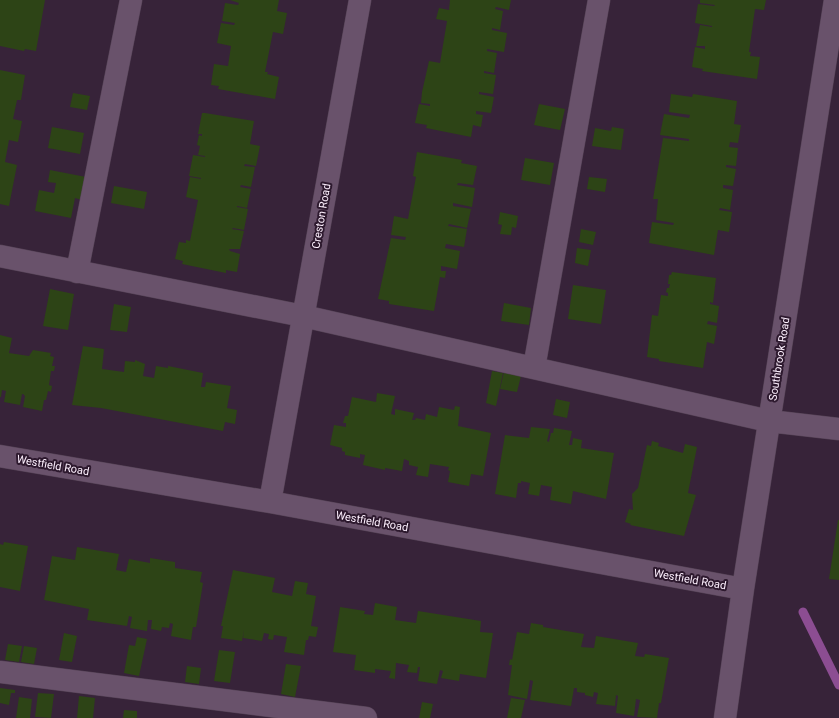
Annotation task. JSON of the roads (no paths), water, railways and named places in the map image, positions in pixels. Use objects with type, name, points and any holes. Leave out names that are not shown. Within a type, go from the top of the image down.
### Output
[{"type":"street","points":[[77,272],[131,0]]},
{"type":"street","name":"Creston Road","points":[[270,502],[360,0]]},
{"type":"street","points":[[534,368],[598,0]]},
{"type":"street","name":"Southbrook Road","points":[[725,718],[743,589],[835,0]]},
{"type":"street","points":[[0,256],[303,316],[770,421],[839,429]]},
{"type":"street","name":"Westfield Road","points":[[0,456],[270,502],[743,589]]},
{"type":"street","points":[[0,672],[366,718]]},
{"type":"waterway","points":[[803,612],[839,685]]}]
